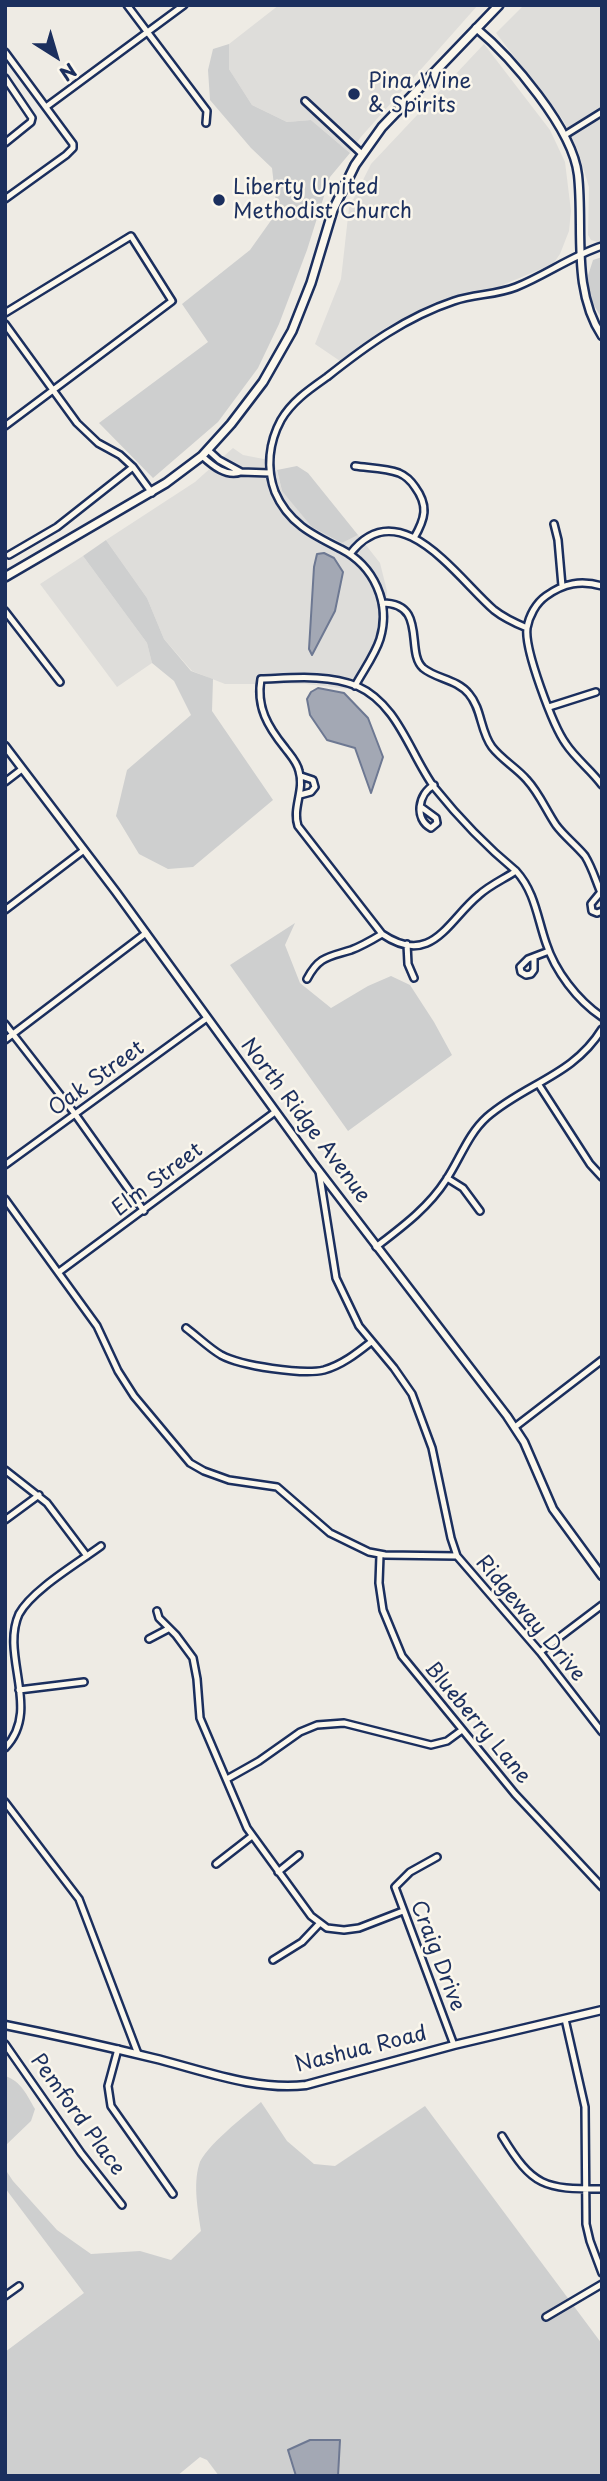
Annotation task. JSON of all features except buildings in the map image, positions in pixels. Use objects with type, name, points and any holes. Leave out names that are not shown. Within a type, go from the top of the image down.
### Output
[{"type":"main road","points":[[5,577],[152,493],[205,453],[249,403],[284,347],[305,298],[333,210],[362,154],[382,127],[499,5]]},
{"type":"street","points":[[127,5],[207,111],[206,123]]},
{"type":"street","points":[[46,107],[184,5]]},
{"type":"street","points":[[476,29],[508,60],[565,135],[578,172],[580,253],[589,314],[602,336]]},
{"type":"street","points":[[5,51],[73,144],[73,148],[5,199]]},
{"type":"street","points":[[5,78],[32,118],[31,122],[5,143]]},
{"type":"street","points":[[305,101],[362,154]]},
{"type":"street","points":[[565,135],[602,113]]},
{"type":"street","points":[[5,313],[131,236],[172,301],[5,426]]},
{"type":"street","points":[[355,686],[379,642],[384,616],[382,603],[373,578],[365,567],[350,554],[297,524],[284,509],[275,491],[270,473],[273,440],[287,410],[302,395],[402,323],[455,300],[513,289],[580,253],[602,246]]},
{"type":"street","points":[[5,324],[77,423],[98,443],[120,455],[133,467],[152,493]]},
{"type":"street","points":[[205,453],[212,465],[226,472],[270,473]]},
{"type":"street","points":[[355,466],[396,471],[412,483],[423,498],[426,509],[414,538]]},
{"type":"street","points":[[9,555],[57,527],[133,467]]},
{"type":"street","points":[[554,524],[562,586]]},
{"type":"street","points":[[350,554],[363,540],[381,531],[403,533],[414,538],[452,567],[494,610],[527,628]]},
{"type":"street","points":[[602,586],[589,583],[562,586],[538,604],[527,628],[529,649],[555,726],[565,743],[602,785]]},
{"type":"street","points":[[382,603],[397,606],[412,621],[417,659],[423,668],[470,694],[485,736],[492,747],[528,780],[558,827],[593,869],[601,894],[591,904],[592,911],[602,911]]},
{"type":"street","points":[[5,611],[60,682]]},
{"type":"street","points":[[516,871],[480,894],[436,939],[407,944],[397,943],[382,934],[300,830],[296,817],[301,776],[293,759],[274,735],[264,716],[258,692],[261,679],[310,678],[355,686],[371,696],[390,714],[433,785],[459,816],[516,871],[533,895],[549,951],[574,992],[602,1017]]},
{"type":"street","points":[[549,707],[596,692]]},
{"type":"street","name":"North Ridge Avenue","points":[[5,746],[146,933],[319,1171],[515,1427],[534,1463],[552,1509],[602,1576]]},
{"type":"street","points":[[5,782],[22,769]]},
{"type":"street","points":[[300,795],[311,792],[315,786],[313,780],[301,776]]},
{"type":"street","points":[[421,807],[424,793],[433,785]]},
{"type":"street","points":[[5,910],[84,850]]},
{"type":"street","points":[[5,1040],[146,933]]},
{"type":"street","points":[[307,979],[323,958],[353,949],[382,934]]},
{"type":"street","points":[[407,944],[408,964],[414,978]]},
{"type":"street","points":[[534,958],[549,951]]},
{"type":"street","name":"Oak Street","points":[[5,1165],[207,1018]]},
{"type":"street","points":[[5,1024],[75,1114],[144,1211]]},
{"type":"street","points":[[376,1247],[432,1199],[467,1142],[486,1118],[573,1063],[592,1046],[602,1029]]},
{"type":"street","points":[[539,1085],[590,1164],[602,1177]]},
{"type":"street","name":"Elm Street","points":[[59,1272],[275,1112]]},
{"type":"street","name":"Ridgeway Drive","points":[[319,1171],[337,1278],[350,1310],[371,1342],[402,1378],[420,1413],[432,1448],[457,1556],[540,1653],[602,1732]]},
{"type":"street","points":[[447,1178],[463,1188],[480,1211]]},
{"type":"street","points":[[5,1199],[100,1331],[118,1371],[134,1396],[190,1462],[204,1471],[229,1480],[277,1487],[330,1533],[356,1547],[380,1555],[457,1556]]},
{"type":"street","points":[[186,1328],[219,1354],[231,1359],[256,1366],[298,1370],[330,1368],[371,1342]]},
{"type":"street","points":[[515,1427],[602,1360]]},
{"type":"street","points":[[5,1470],[39,1495],[87,1556]]},
{"type":"street","points":[[5,1520],[39,1495]]},
{"type":"street","points":[[5,1748],[21,1718],[12,1646],[15,1623],[35,1595],[101,1546]]},
{"type":"street","name":"Blueberry Lane","points":[[380,1555],[381,1599],[394,1642],[412,1670],[515,1794],[602,1887]]},
{"type":"street","points":[[540,1653],[602,1605]]},
{"type":"street","points":[[157,1611],[159,1618],[193,1658],[200,1718],[251,1836],[319,1924],[335,1930],[352,1930],[403,1911]]},
{"type":"street","points":[[149,1639],[168,1629]]},
{"type":"street","points":[[19,1690],[84,1682]]},
{"type":"street","points":[[227,1779],[259,1761],[300,1732],[317,1725],[344,1723],[431,1745],[443,1743],[462,1730]]},
{"type":"street","points":[[5,1802],[79,1899],[138,2054]]},
{"type":"street","points":[[216,1864],[251,1836]]},
{"type":"street","points":[[278,1872],[299,1855]]},
{"type":"street","name":"Craig Drive","points":[[437,1857],[410,1872],[395,1887],[453,2045]]},
{"type":"street","points":[[274,1960],[302,1942],[319,1924]]},
{"type":"street","name":"Nashua Road","points":[[5,2025],[118,2049],[251,2083],[284,2086],[306,2085],[453,2045],[602,2010]]},
{"type":"street","points":[[565,2019],[584,2107],[586,2224],[595,2259],[602,2273]]},
{"type":"street","name":"Pemford Place","points":[[5,2044],[81,2153],[122,2205]]},
{"type":"street","points":[[118,2049],[108,2086],[110,2106],[173,2194]]},
{"type":"street","points":[[502,2136],[520,2165],[536,2178],[556,2187],[602,2189]]},
{"type":"street","points":[[546,2316],[602,2284]]},
{"type":"street","points":[[5,2297],[19,2286]]},
{"type":"shaded area","points":[[279,5],[478,5],[360,138],[350,153],[311,120],[287,122],[252,105],[229,69],[229,44]]},
{"type":"shaded area","points":[[524,5],[602,5],[602,240],[598,242],[591,240],[588,235],[589,187],[578,151],[563,120],[496,33]]},
{"type":"shaded area","points":[[229,44],[229,69],[252,105],[287,122],[311,120],[350,153],[330,177],[307,250],[279,324],[258,368],[218,422],[153,478],[99,423],[208,342],[182,304],[250,250],[277,212],[272,168],[210,100],[208,70],[213,49]]},
{"type":"shaded area","points":[[484,44],[550,130],[565,162],[571,211],[569,231],[560,254],[553,264],[493,289],[436,302],[387,327],[340,361],[315,344],[341,279],[349,208],[371,164]]},
{"type":"shaded area","points":[[602,257],[602,319],[584,288],[593,260]]},
{"type":"shaded area","points":[[233,448],[243,455],[274,461],[282,491],[342,543],[358,535],[380,563],[387,591],[384,637],[357,690],[306,684],[225,684],[192,671],[164,639],[147,598],[106,540],[195,482]]},
{"type":"shaded area","points":[[297,466],[308,473],[358,535],[342,543],[312,527],[282,491],[277,470]]},
{"type":"shaded area","points":[[106,540],[147,598],[164,639],[191,671],[213,679],[212,711],[273,800],[193,867],[168,869],[139,854],[116,816],[127,770],[191,715],[174,681],[152,663],[147,643],[83,556]]},
{"type":"shaded area","points":[[324,553],[334,558],[343,572],[335,611],[312,655],[309,649],[314,567],[317,554]]},
{"type":"shaded area","points":[[83,556],[147,643],[152,663],[117,687],[40,584]]},
{"type":"shaded area","points":[[318,688],[344,693],[368,718],[383,757],[371,793],[355,748],[327,740],[310,715],[307,699],[311,692]]},
{"type":"shaded area","points":[[295,923],[285,945],[300,983],[331,1008],[391,976],[410,985],[452,1055],[348,1131],[230,965]]},
{"type":"shaded area","points":[[5,2076],[19,2085],[35,2109],[31,2121],[5,2146]]},
{"type":"shaded area","points":[[261,2102],[287,2141],[314,2164],[335,2166],[425,2106],[602,2344],[602,2476],[219,2476],[207,2460],[200,2457],[177,2476],[5,2476],[5,2352],[84,2293],[5,2188],[5,2169],[57,2230],[91,2254],[140,2251],[171,2260],[201,2231],[196,2189],[202,2158],[226,2132]]},
{"type":"shaded area","points":[[310,2440],[340,2440],[338,2476],[296,2476],[288,2450]]},
{"type":"place","name":"Pina Wine & Spirits","points":[[354,94]]},
{"type":"place","name":"Liberty United Methodist Church","points":[[219,200]]}]
